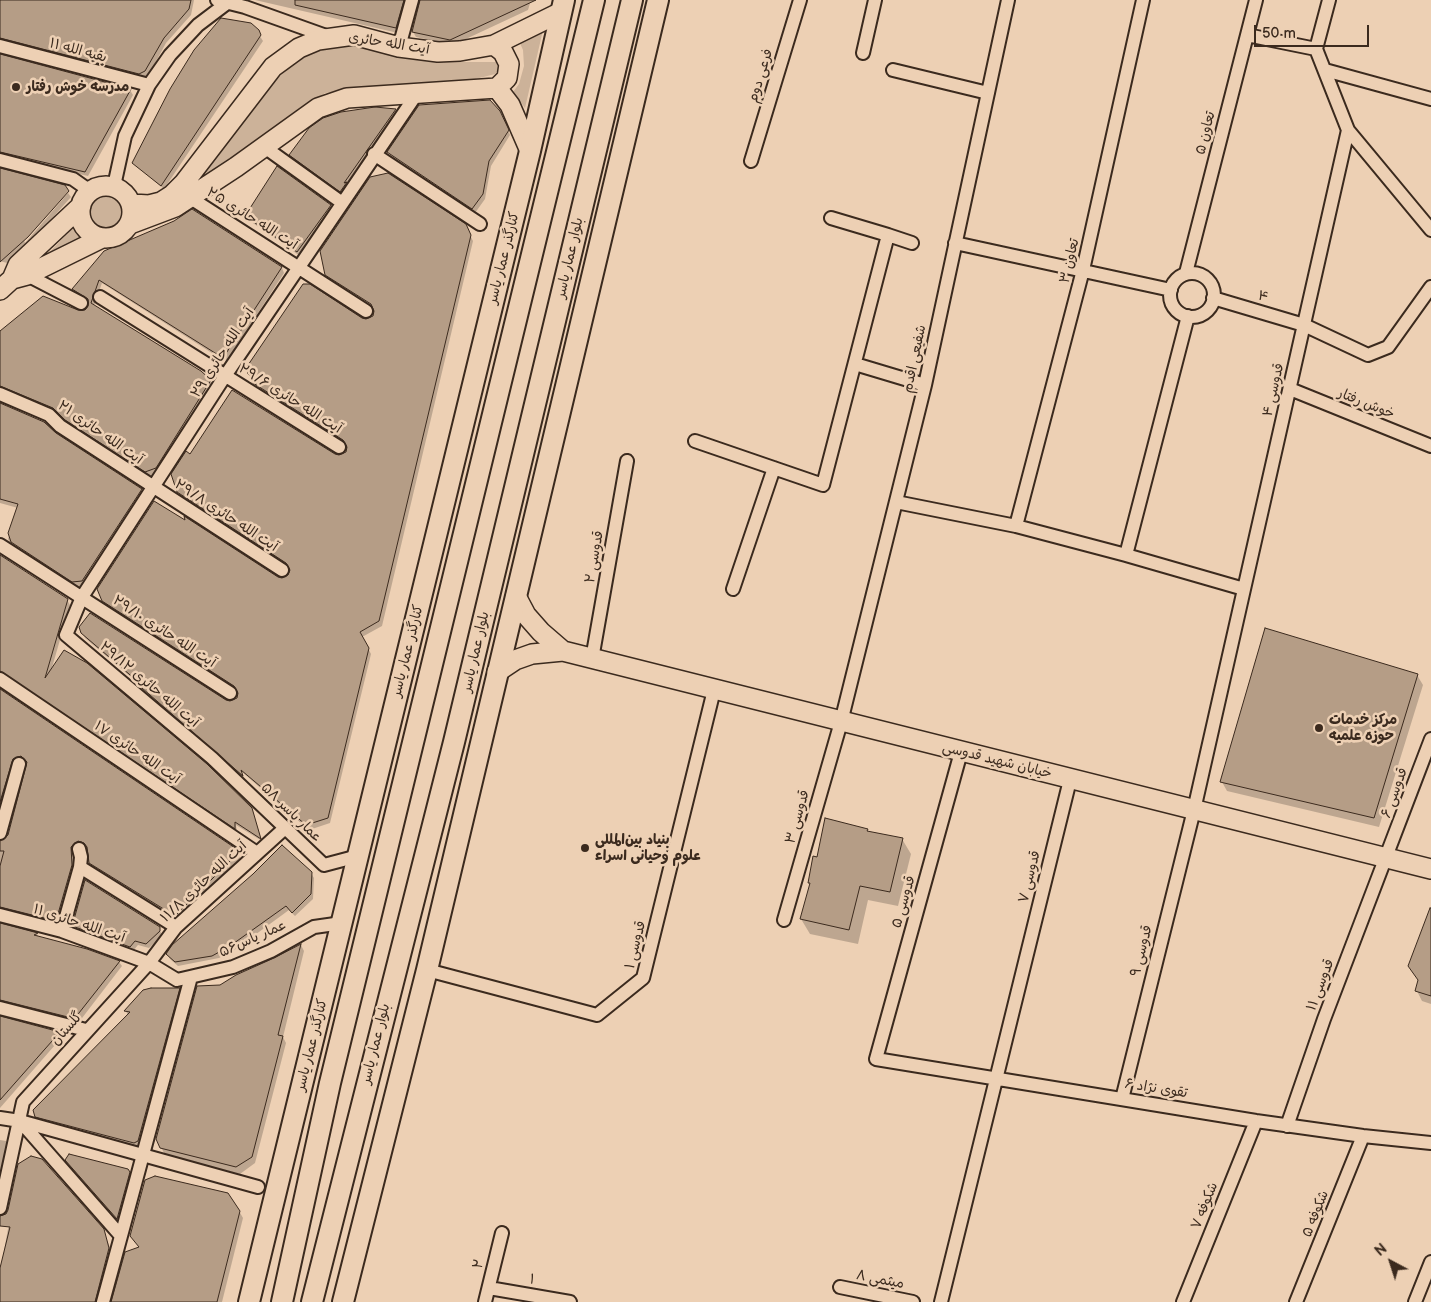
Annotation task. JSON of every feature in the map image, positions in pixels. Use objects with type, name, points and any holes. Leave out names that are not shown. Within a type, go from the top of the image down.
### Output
[{"type":"main road","points":[[282,1302],[314,1151],[430,681],[594,0]]},
{"type":"main road","name":"بلوار عمار یاسر","points":[[312,1302],[454,742],[632,0]]},
{"type":"main road","points":[[344,1302],[427,970],[658,0]]},
{"type":"main road","name":"آیت الله حائری","points":[[132,204],[149,205],[161,202],[172,195],[184,183],[273,67],[299,48],[331,37],[354,35],[399,47],[438,52],[494,46],[563,6]]},
{"type":"main road","name":"کنارگذر عمار یاسر","points":[[249,1302],[530,151],[563,6]]},
{"type":"main road","points":[[10,280],[102,238],[118,236],[130,224],[176,207],[318,108],[347,98],[416,95],[498,88],[507,78],[509,64],[503,52],[494,46]]},
{"type":"main road","points":[[498,88],[510,105],[530,151]]},
{"type":"main road","points":[[10,280],[18,265],[85,199],[101,186],[114,186],[124,192],[132,204],[130,224]]},
{"type":"main road","points":[[85,199],[84,225],[94,235],[102,238]]},
{"type":"main road","points":[[516,596],[526,615],[541,632],[563,650]]},
{"type":"main road","points":[[497,672],[515,660],[532,654],[563,650]]},
{"type":"main road","name":"خیابان شهید قدوسی","points":[[563,650],[592,659],[1070,780],[1431,869]]},
{"type":"main road","points":[[403,674],[430,681]]},
{"type":"main road","points":[[396,965],[452,862]]},
{"type":"main road","points":[[312,1046],[314,1151]]},
{"type":"street","points":[[399,47],[412,0]]},
{"type":"street","name":"فرعی دوم","points":[[751,161],[800,0]]},
{"type":"street","points":[[863,53],[875,0]]},
{"type":"street","name":"شفیعی اقدم","points":[[841,722],[925,385],[1008,0]]},
{"type":"street","name":"تعاون ۳","points":[[1016,526],[1083,270],[1143,0]]},
{"type":"street","name":"تعاون ۵","points":[[1186,273],[1256,0]]},
{"type":"street","points":[[1329,0],[1316,49],[1348,130],[1430,228]]},
{"type":"street","points":[[114,186],[125,136],[149,85],[170,55],[198,25],[225,1],[331,37]]},
{"type":"street","points":[[1247,35],[1316,49]]},
{"type":"street","name":"بقیه الله ۱۱","points":[[0,46],[149,85]]},
{"type":"street","points":[[893,70],[988,93]]},
{"type":"street","points":[[1325,70],[1431,99]]},
{"type":"street","name":"آیت الله حائری ۲۹","points":[[66,635],[82,597],[225,376],[341,202],[416,95]]},
{"type":"street","name":"قدوسی ۴","points":[[1194,810],[1348,130]]},
{"type":"street","points":[[263,146],[341,202]]},
{"type":"street","points":[[374,154],[480,224]]},
{"type":"street","points":[[0,160],[73,179],[85,199]]},
{"type":"street","name":"آیت الله حائری ۲۵","points":[[189,197],[366,311]]},
{"type":"street","points":[[831,218],[912,243]]},
{"type":"street","points":[[695,441],[824,485],[888,235]]},
{"type":"street","points":[[955,243],[1172,290]]},
{"type":"street","points":[[1186,273],[1200,274],[1206,278],[1214,291],[1212,306],[1202,316],[1181,315],[1171,304],[1170,297],[1174,283],[1186,273]]},
{"type":"street","points":[[10,280],[81,303]]},
{"type":"street","name":"۴","points":[[1213,298],[1304,325],[1368,355],[1388,347],[1431,286]]},
{"type":"street","name":"آیت الله حائری ۲۹/۶","points":[[100,297],[338,448]]},
{"type":"street","points":[[1126,555],[1188,316]]},
{"type":"street","points":[[855,364],[925,385]]},
{"type":"street","name":"خوش رفتار","points":[[1290,389],[1431,446]]},
{"type":"street","name":"آیت الله حائری ۲۱","points":[[0,394],[49,415],[60,426],[154,488]]},
{"type":"street","name":"قدوسی ۲","points":[[592,659],[628,461]]},
{"type":"street","points":[[733,589],[774,468]]},
{"type":"street","name":"آیت الله حائری ۲۹/۸","points":[[154,488],[282,570]]},
{"type":"street","points":[[896,502],[1016,526],[1244,589]]},
{"type":"street","name":"آیت الله حائری ۲۹/۱۰","points":[[0,545],[230,693]]},
{"type":"street","name":"آیت الله حائری ۲۹/۱۲","points":[[66,635],[212,758]]},
{"type":"street","name":"آیت الله حائری ۱۷","points":[[0,679],[257,853]]},
{"type":"street","name":"قدوسی ۱","points":[[427,970],[598,1015],[643,978],[714,690]]},
{"type":"street","name":"قدوسی ۳","points":[[784,920],[841,722]]},
{"type":"street","name":"قدوسی ۶","points":[[1387,857],[1431,739]]},
{"type":"street","name":"قدوسی ۵","points":[[876,1059],[961,752]]},
{"type":"street","name":"عمار یاسر ۵۸","points":[[212,758],[324,865],[358,856]]},
{"type":"street","points":[[0,833],[19,764]]},
{"type":"street","name":"قدوسی ۷","points":[[940,1302],[1070,780]]},
{"type":"street","name":"قدوسی ۹","points":[[1122,1099],[1194,810]]},
{"type":"street","name":"آیت الله حائری ۱۱/۸","points":[[149,963],[176,927],[285,828]]},
{"type":"street","points":[[62,931],[80,867],[81,857],[79,849]]},
{"type":"street","name":"قدوسی ۱۱","points":[[1288,1126],[1324,1019],[1387,857]]},
{"type":"street","points":[[80,867],[176,927]]},
{"type":"street","name":"آیت الله حائری ۱۱","points":[[0,915],[62,931],[149,963]]},
{"type":"street","name":"عمار یاس۵۶","points":[[149,963],[177,980],[232,967],[271,950],[314,927],[342,923]]},
{"type":"street","name":"گلستان","points":[[0,1208],[23,1102],[86,1030],[149,963]]},
{"type":"street","points":[[103,1302],[191,977]]},
{"type":"street","points":[[0,1008],[86,1030]]},
{"type":"street","name":"تقوی نژاد ۶","points":[[876,1059],[1288,1126],[1431,1143]]},
{"type":"street","points":[[0,1118],[20,1121],[258,1187]]},
{"type":"street","points":[[20,1121],[121,1236]]},
{"type":"street","name":"شکوفه ۷","points":[[1183,1302],[1256,1121]]},
{"type":"street","name":"شکوفه ۵","points":[[1296,1302],[1363,1136]]},
{"type":"street","name":"۲","points":[[485,1302],[502,1233]]},
{"type":"street","points":[[1415,1302],[1431,1262]]},
{"type":"street","name":"میثمی ۸","points":[[840,1287],[913,1302]]},
{"type":"street","name":"۱","points":[[489,1288],[570,1302]]},
{"type":"shaded area","points":[[543,30],[525,108],[513,92],[519,84],[524,66],[523,50],[519,41]]},
{"type":"shaded area","points":[[334,45],[353,45],[409,59],[433,62],[496,62],[499,69],[495,74],[460,83],[364,88],[325,93],[196,184],[276,80],[296,62],[315,51]]},
{"type":"shaded area","points":[[111,191],[118,194],[124,200],[127,211],[126,219],[118,228],[111,231],[103,231],[96,228],[88,219],[87,207],[90,200],[99,192]]},
{"type":"shaded area","points":[[77,224],[86,234],[39,263]]},
{"type":"building","points":[[0,0],[191,0],[189,9],[164,38],[145,71],[139,74],[0,38]]},
{"type":"building","points":[[295,0],[404,0],[396,28],[295,5]]},
{"type":"building","points":[[420,0],[536,0],[450,40],[412,32]]},
{"type":"building","points":[[221,18],[251,23],[259,30],[261,35],[161,186],[132,163],[170,89],[194,50]]},
{"type":"building","points":[[0,54],[131,89],[85,172],[0,152]]},
{"type":"building","points":[[490,100],[500,111],[509,130],[489,161],[483,194],[472,209],[387,152],[419,105]]},
{"type":"building","points":[[375,107],[396,109],[344,183],[347,182],[340,192],[289,155],[309,128],[323,118],[341,112]]},
{"type":"building","points":[[277,166],[331,205],[297,252],[245,216]]},
{"type":"building","points":[[0,168],[65,185],[69,191],[28,237],[0,262]]},
{"type":"building","points":[[388,173],[466,224],[471,235],[379,621],[360,632],[369,648],[328,818],[306,825],[241,770],[243,776],[142,688],[143,686],[81,633],[79,627],[90,613],[226,700],[230,701],[237,698],[238,693],[234,686],[102,601],[97,589],[154,501],[185,520],[184,516],[278,577],[282,578],[288,575],[290,570],[286,563],[177,492],[171,474],[186,451],[190,454],[232,390],[335,454],[339,455],[346,452],[347,447],[343,440],[253,383],[255,379],[248,374],[246,368],[303,284],[310,284],[362,318],[366,319],[373,316],[374,311],[371,304],[325,275],[320,251],[370,177]]},
{"type":"building","points":[[192,209],[282,267],[223,358],[99,280],[91,303],[201,371],[211,380],[156,468],[145,472],[65,420],[53,408],[0,386],[0,331],[43,296],[78,310],[85,310],[88,306],[88,299],[72,289],[104,251],[174,221]]},
{"type":"building","points":[[0,403],[44,422],[56,433],[142,489],[82,581],[72,582],[11,542],[8,533],[18,504],[0,499]]},
{"type":"building","points":[[0,555],[68,599],[45,678],[64,650],[87,663],[207,764],[252,808],[261,839],[235,822],[235,829],[0,671]]},
{"type":"building","name":"مرکز خدمات حوزه علمیه","points":[[1265,628],[1418,674],[1374,818],[1220,782]]},
{"type":"building","points":[[0,689],[238,850],[238,853],[175,916],[89,863],[87,847],[84,843],[78,841],[71,847],[72,865],[56,921],[0,907],[0,866],[4,851],[0,851],[0,841],[8,835],[27,762],[21,756],[13,759],[0,802]]},
{"type":"building","points":[[825,818],[868,829],[867,831],[903,838],[890,892],[860,886],[849,930],[800,919],[810,883],[808,883],[813,856],[817,857]]},
{"type":"building","points":[[282,845],[312,872],[311,894],[292,913],[286,906],[230,946],[212,956],[175,962],[166,954],[172,945],[253,874]]},
{"type":"building","points":[[85,880],[160,927],[160,931],[146,944],[135,941],[130,947],[75,927],[73,923]]},
{"type":"building","points":[[1430,908],[1431,996],[1415,991],[1418,980],[1408,966]]},
{"type":"building","points":[[0,923],[38,933],[34,935],[87,949],[120,961],[75,1018],[77,1013],[72,1018],[0,1000]]},
{"type":"building","points":[[301,944],[278,1035],[283,1036],[252,1157],[236,1167],[160,1148],[156,1139],[197,986],[220,985],[236,975]]},
{"type":"building","points":[[151,988],[180,988],[138,1141],[134,1143],[35,1117],[33,1110],[130,1012],[124,1011],[143,990]]},
{"type":"building","points":[[0,1016],[60,1032],[0,1100]]},
{"type":"building","points":[[69,1154],[128,1169],[130,1172],[117,1219],[65,1160]]},
{"type":"building","points":[[31,1156],[42,1159],[104,1229],[109,1248],[95,1302],[0,1302],[0,1268],[10,1227],[0,1226],[0,1216],[6,1214],[8,1210],[18,1164]]},
{"type":"building","points":[[155,1176],[228,1193],[240,1211],[217,1302],[111,1302],[125,1252],[139,1247],[130,1236],[145,1180]]},
{"type":"place","name":"مدرسه خوش رفتار","points":[[16,87]]},
{"type":"place","name":"مرکز خدمات حوزه علمیه","points":[[1319,728]]},
{"type":"place","name":"بنیاد بین‌المللی علوم وحیانی اسراء","points":[[585,848]]}]
